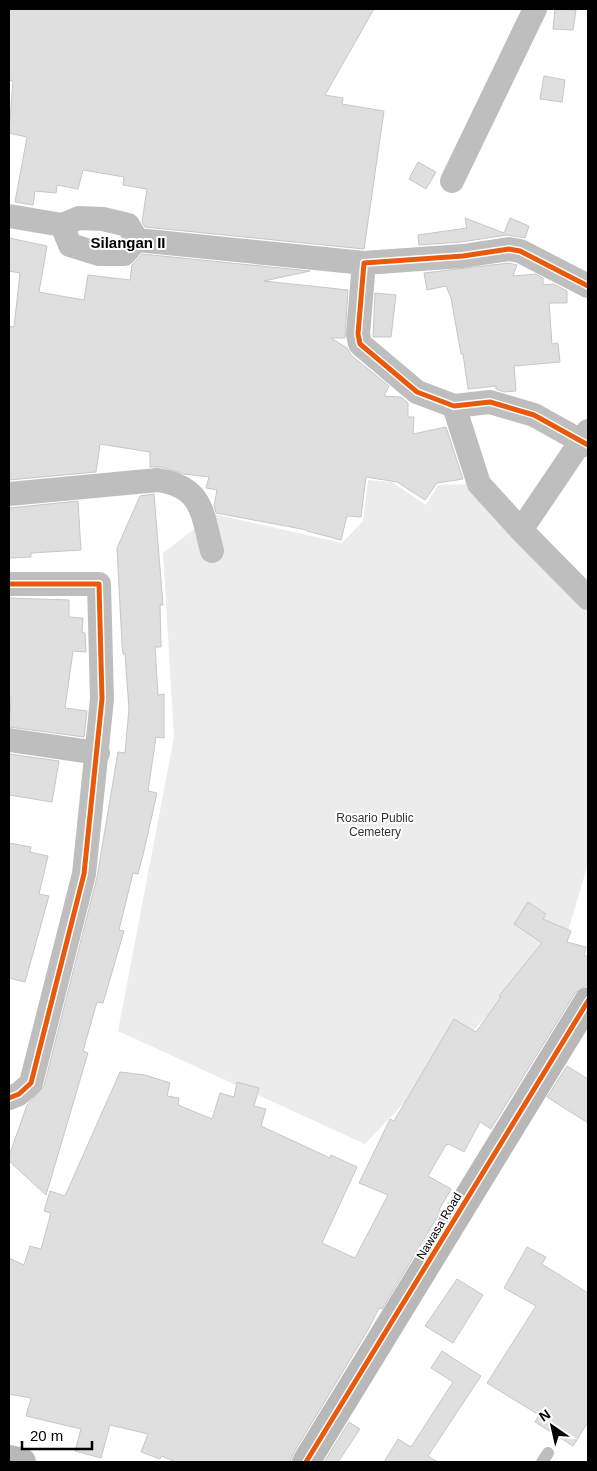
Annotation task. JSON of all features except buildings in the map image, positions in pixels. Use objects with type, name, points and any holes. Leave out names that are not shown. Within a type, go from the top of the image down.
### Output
[{"type":"street","points":[[452,181],[535,9]]},
{"type":"street","points":[[9,216],[62,225],[78,218],[103,219],[128,225],[137,240]]},
{"type":"street","points":[[62,225],[70,246],[99,254],[124,254],[137,240]]},
{"type":"street","points":[[137,240],[364,263],[463,256],[509,249],[520,251],[588,286]]},
{"type":"street","points":[[364,263],[358,334],[360,344],[417,392],[454,406],[490,402],[534,414],[586,439],[521,530]]},
{"type":"street","points":[[454,406],[479,484],[588,598]]},
{"type":"street","points":[[9,494],[158,480],[176,482],[200,502],[212,551]]},
{"type":"street","points":[[9,584],[99,584],[102,699],[98,753],[84,874],[31,1083],[20,1094],[9,1098]]},
{"type":"street","points":[[9,740],[98,753]]},
{"type":"street","name":"Nawasa Road","points":[[306,1462],[588,1001]]},
{"type":"street","points":[[9,1459],[22,1462]]},
{"type":"green space","name":"Rosario Public Cemetery","points":[[368,480],[392,482],[426,505],[438,485],[468,484],[588,602],[588,864],[568,931],[365,1144],[118,1031],[174,737],[163,553],[214,514],[342,543],[363,521]]},
{"type":"cycle path","points":[[588,286],[520,251],[509,249],[463,256],[364,263],[358,334],[360,344],[417,392],[454,406],[490,402],[534,415],[588,445]]},
{"type":"cycle path","points":[[9,584],[99,584],[102,699],[84,874],[31,1083],[19,1094],[9,1098]]},
{"type":"cycle path","points":[[306,1462],[588,1001]]},
{"type":"district","name":"Silangan II","points":[[128,243]]}]
